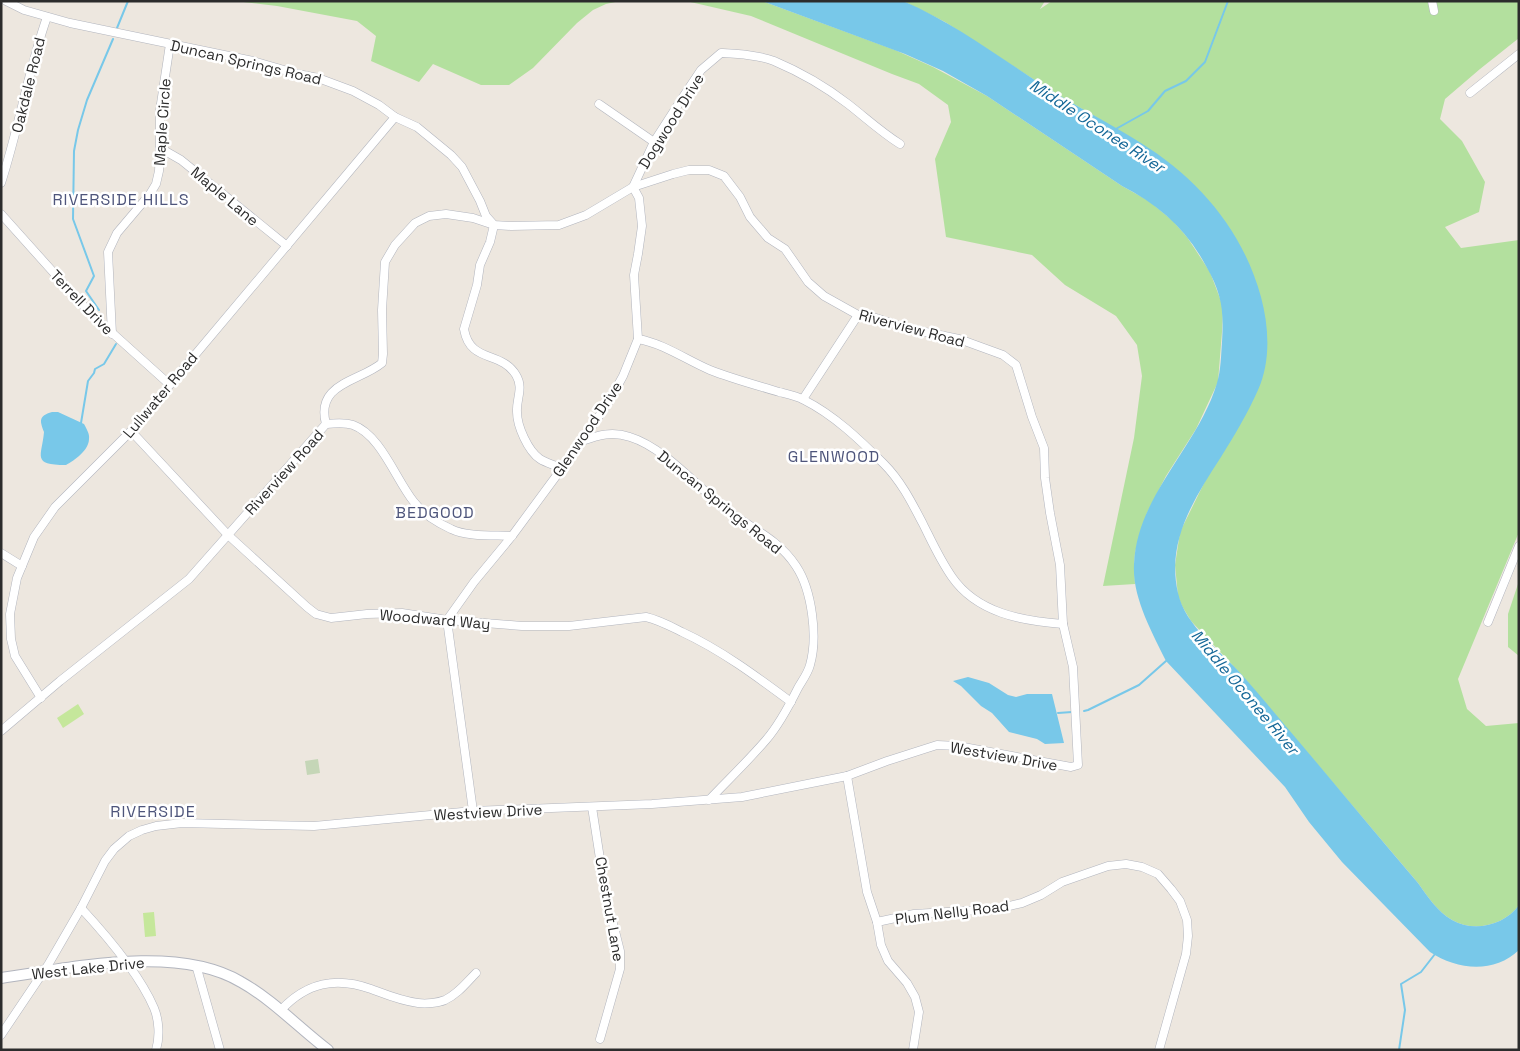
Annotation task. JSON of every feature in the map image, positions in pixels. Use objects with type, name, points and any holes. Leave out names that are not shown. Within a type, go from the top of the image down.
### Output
[{"type":"main road","name":"West Lake Drive","points":[[1,978],[125,962],[158,961],[196,965],[219,970],[258,992],[328,1050]]},
{"type":"street","name":"Duncan Springs Road","points":[[6,1],[24,10],[47,17],[106,32],[253,61],[318,78],[354,91],[417,127],[451,154],[462,167],[486,216],[494,225]]},
{"type":"street","points":[[1432,1],[1434,11]]},
{"type":"street","name":"Oakdale Road","points":[[1,182],[13,146],[38,43],[47,17]]},
{"type":"street","name":"Maple Circle","points":[[112,334],[108,252],[118,233],[156,184],[159,171],[160,110],[170,44]]},
{"type":"street","name":"Dogwood Drive","points":[[638,339],[634,275],[642,226],[638,198],[633,187],[654,142],[702,70],[721,52],[773,61],[800,74],[826,88],[880,131],[900,144]]},
{"type":"street","points":[[1470,93],[1519,54]]},
{"type":"street","points":[[599,104],[654,142]]},
{"type":"street","name":"Lullwater Road","points":[[41,698],[20,666],[15,656],[11,639],[10,614],[17,578],[34,536],[55,507],[131,431],[395,116]]},
{"type":"street","name":"Maple Lane","points":[[160,148],[181,160],[287,246]]},
{"type":"street","name":"Riverview Road","points":[[1,731],[189,579],[326,424],[325,404],[334,390],[350,379],[382,363],[385,262],[404,234],[415,223],[429,216],[446,214],[472,218],[494,225],[559,225],[586,215],[633,187],[690,170],[709,170],[724,176],[740,197],[750,217],[768,238],[785,249],[808,282],[824,296],[858,315],[876,318],[906,328],[959,339],[1003,355],[1016,364],[1032,417],[1044,448],[1050,514],[1060,566],[1063,624],[1073,667],[1078,765]]},
{"type":"street","name":"Terrell Drive","points":[[1,214],[88,312],[169,384]]},
{"type":"street","points":[[494,225],[490,242],[480,265],[477,286],[464,329],[470,346],[477,352],[506,364],[516,374],[520,386],[516,411],[521,433],[539,458],[562,468]]},
{"type":"street","points":[[803,400],[858,315]]},
{"type":"street","points":[[638,339],[651,342],[710,370],[803,400],[840,423],[885,465],[908,496],[952,578],[965,591],[995,611],[1035,622],[1063,624]]},
{"type":"street","name":"Glenwood Drive","points":[[447,620],[474,582],[512,536],[608,403],[623,376],[638,339]]},
{"type":"street","points":[[326,424],[353,425],[364,431],[374,441],[414,502],[440,523],[452,530],[465,534],[512,536]]},
{"type":"street","name":"Woodward Way","points":[[131,431],[228,534],[316,614],[331,618],[402,613],[447,620],[522,626],[569,626],[646,617],[656,619],[692,636],[744,667],[791,702]]},
{"type":"street","name":"Duncan Springs Road","points":[[582,440],[597,435],[614,434],[648,444],[686,474],[724,508],[780,547],[796,566],[809,598],[813,618],[810,665],[791,702],[768,738],[709,800]]},
{"type":"street","points":[[1488,622],[1519,546]]},
{"type":"street","points":[[1,553],[22,566]]},
{"type":"street","points":[[447,620],[473,811]]},
{"type":"street","name":"Westview Drive","points":[[1,1036],[48,965],[81,908],[100,868],[114,849],[129,836],[156,826],[176,823],[314,826],[473,811],[592,807],[742,797],[847,776],[937,745],[958,746],[1071,767],[1078,765]]},
{"type":"street","name":"Plum Nelly Road","points":[[847,776],[868,892],[881,944],[888,961],[907,983],[915,997],[919,1012],[913,1050]]},
{"type":"street","name":"Chestnut Lane","points":[[592,807],[607,904],[620,951],[620,970],[600,1039]]},
{"type":"street","name":"Plum Nelly Road","points":[[877,922],[914,914],[997,909],[1022,903],[1062,882],[1108,866],[1126,864],[1142,867],[1158,874],[1180,901],[1187,920],[1188,936],[1186,954],[1159,1050]]},
{"type":"street","points":[[81,908],[125,962],[155,1009],[159,1034],[156,1050]]},
{"type":"street","points":[[196,965],[220,1050]]},
{"type":"street","points":[[280,1010],[292,998],[307,988],[334,982],[354,984],[403,1001],[423,1003],[443,1001],[458,992],[476,972]]},
{"type":"green space","points":[[235,1],[620,1],[606,4],[593,10],[577,23],[533,68],[509,85],[481,85],[433,64],[419,82],[371,61],[376,36],[357,21],[277,6]]},
{"type":"green space","points":[[686,1],[762,1],[895,50],[933,67],[987,96],[1122,186],[1149,201],[1173,221],[1187,237],[1210,272],[1221,301],[1223,311],[1218,382],[1196,429],[1166,476],[1147,513],[1135,553],[1135,584],[1103,586],[1134,438],[1142,376],[1137,345],[1116,316],[1065,285],[1032,255],[946,237],[935,159],[951,122],[948,105],[919,84],[751,16]]},
{"type":"green space","points":[[903,1],[1045,1],[1040,9],[1052,1],[1519,1],[1519,38],[1445,99],[1440,119],[1462,141],[1485,182],[1479,212],[1445,227],[1461,248],[1519,240],[1519,532],[1458,679],[1467,709],[1486,726],[1519,723],[1519,905],[1506,918],[1488,925],[1470,926],[1452,920],[1442,912],[1240,673],[1191,621],[1182,606],[1178,596],[1175,565],[1180,532],[1266,357],[1140,143],[1050,90],[945,22]]},
{"type":"green space","points":[[1519,581],[1519,656],[1508,647],[1508,614]]},
{"type":"green space","points":[[78,704],[84,714],[63,728],[57,718]]},
{"type":"green space","points":[[318,759],[320,773],[307,775],[305,761]]},
{"type":"green space","points":[[154,912],[156,936],[145,937],[143,913]]},
{"type":"water","name":"Middle Oconee River","points":[[762,1],[903,1],[941,20],[1049,89],[1141,143],[1182,173],[1216,209],[1243,250],[1253,273],[1266,320],[1267,356],[1262,379],[1250,407],[1192,505],[1179,538],[1175,574],[1182,605],[1205,638],[1243,676],[1442,912],[1461,924],[1479,926],[1489,925],[1506,918],[1519,905],[1519,950],[1509,958],[1487,966],[1475,967],[1452,963],[1430,952],[1342,862],[1309,822],[1285,787],[1166,661],[1149,626],[1136,589],[1134,576],[1138,539],[1157,493],[1208,406],[1217,383],[1220,368],[1223,331],[1221,302],[1216,285],[1190,241],[1170,219],[1148,201],[1122,186],[987,96],[943,71],[905,54]]},
{"type":"water","points":[[58,412],[84,424],[88,431],[87,447],[66,465],[55,465],[43,461],[41,458],[44,432],[41,419],[44,415]]},
{"type":"water","points":[[968,677],[989,683],[1008,695],[1016,697],[1027,694],[1052,694],[1064,743],[1045,744],[1037,739],[1009,732],[992,713],[981,706],[961,686],[953,681]]},
{"type":"waterway","points":[[117,28],[128,1]]},
{"type":"waterway","name":"Middle Oconee River","points":[[1114,130],[1148,111],[1165,91],[1186,81],[1205,62],[1228,1]]},
{"type":"waterway","points":[[99,310],[86,291],[94,276],[73,219],[74,151],[87,100],[113,39]]},
{"type":"waterway","points":[[81,423],[88,381],[95,369],[104,364],[116,344]]},
{"type":"waterway","points":[[1084,711],[1139,685],[1166,661]]},
{"type":"waterway","points":[[1058,713],[1072,712]]},
{"type":"waterway","points":[[1399,1050],[1405,1010],[1401,984],[1421,972],[1435,954]]},
{"type":"district","name":"RIVERSIDE HILLS","points":[[121,199]]},
{"type":"district","name":"GLENWOOD","points":[[834,456]]},
{"type":"district","name":"BEDGOOD","points":[[435,512]]},
{"type":"district","name":"RIVERSIDE","points":[[153,811]]}]
